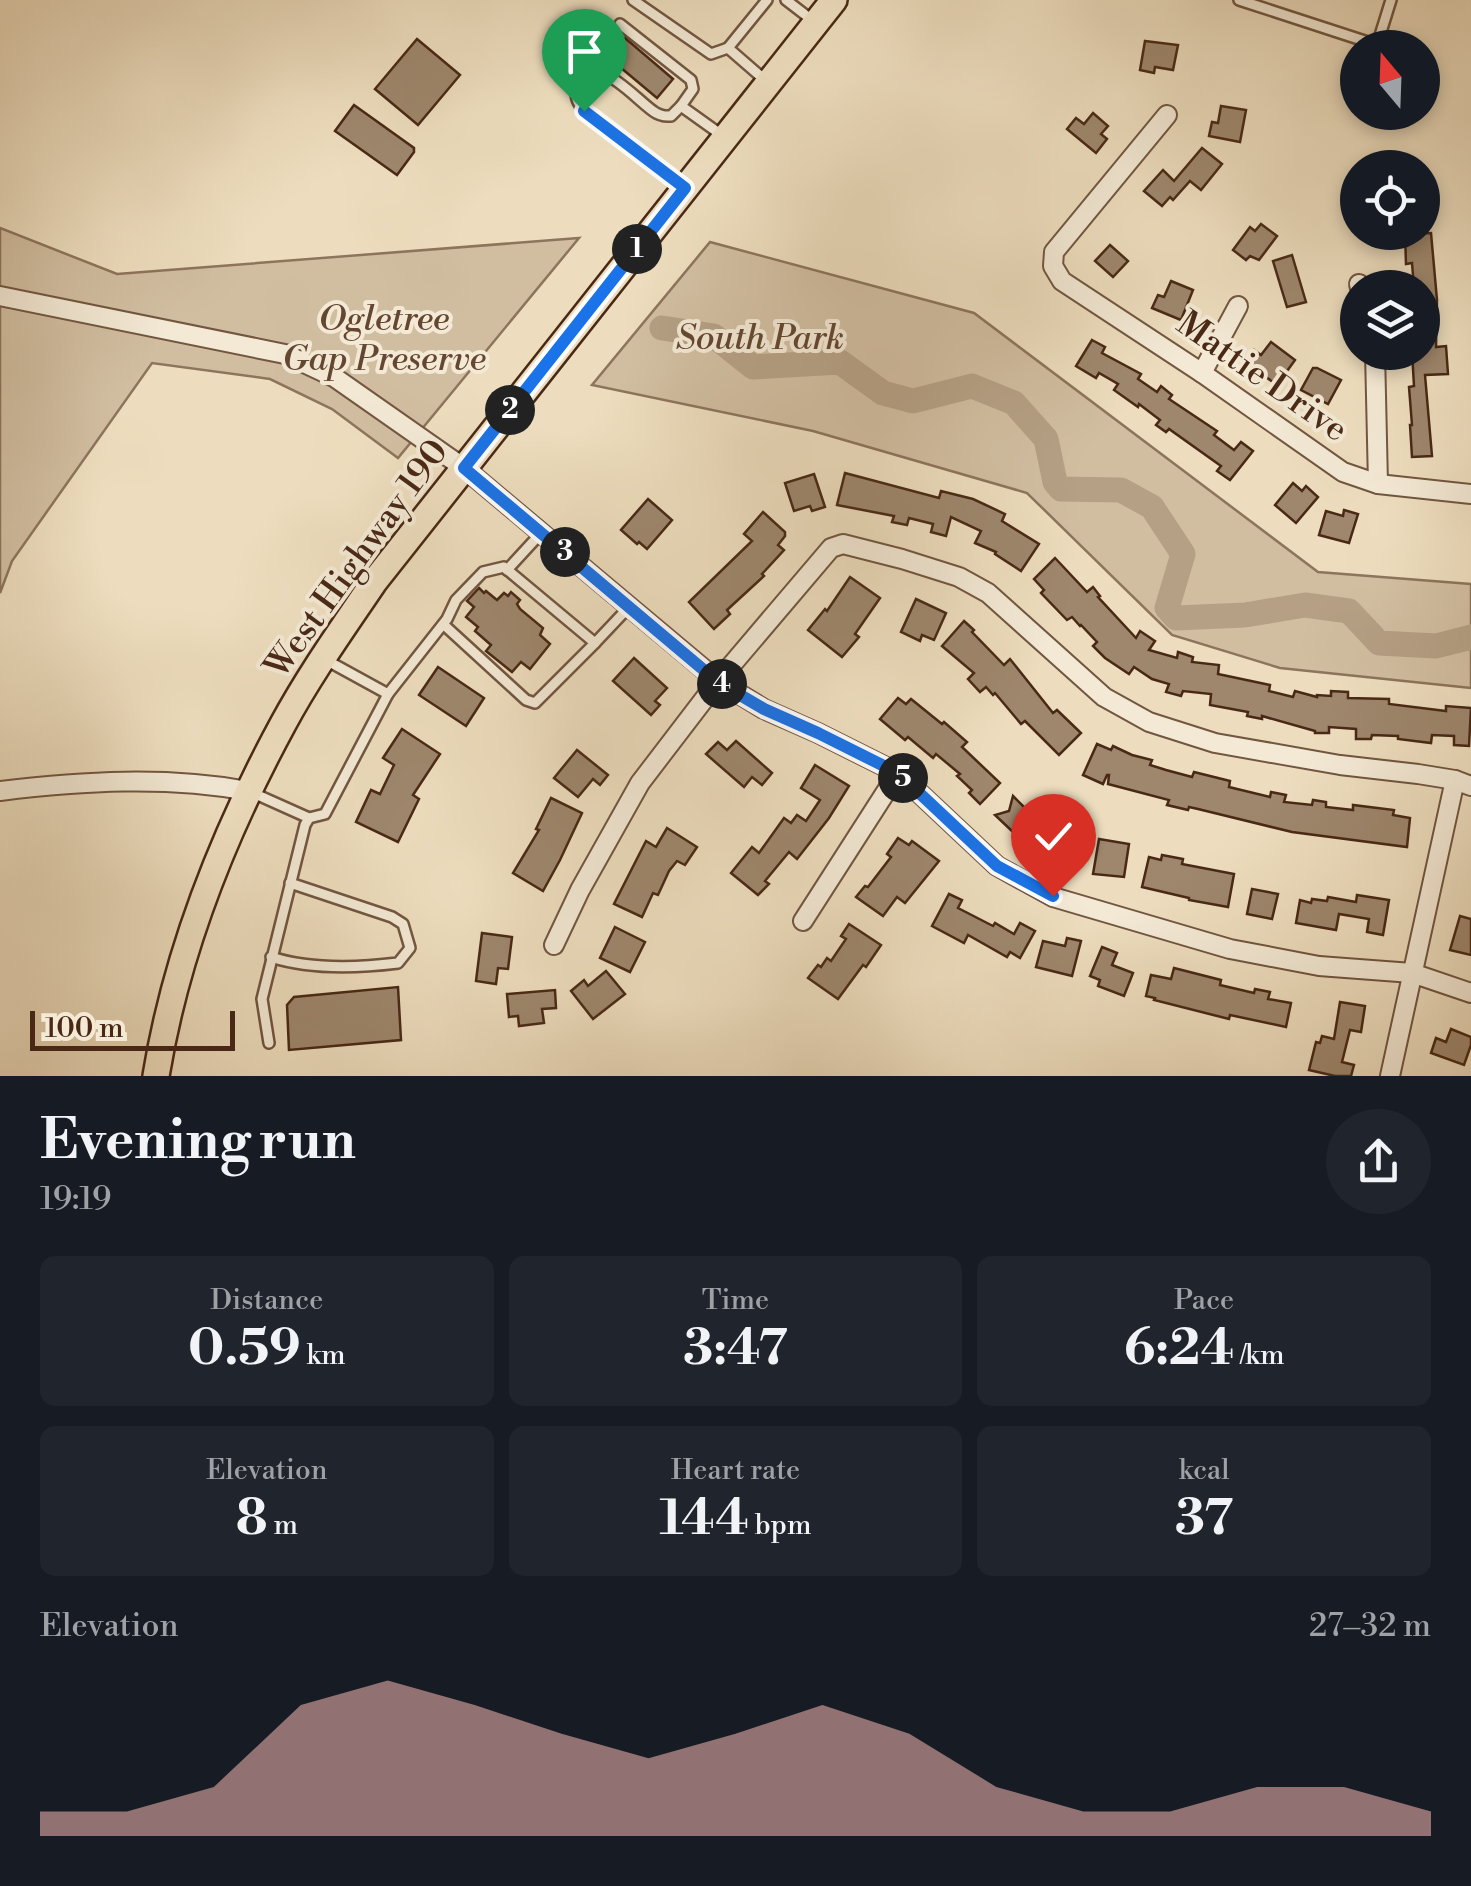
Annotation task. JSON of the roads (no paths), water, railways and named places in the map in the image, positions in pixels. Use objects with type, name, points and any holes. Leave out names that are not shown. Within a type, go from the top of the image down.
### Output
[{"type":"main road","name":"West Highway 190","points":[[156,1076],[164,1031],[198,913],[248,791],[322,658],[374,582],[834,0]]},
{"type":"street","name":"Mattie Drive","points":[[1167,115],[1054,252],[1053,266],[1062,281],[1343,472],[1378,484],[1471,494]]},
{"type":"street","points":[[0,296],[285,354],[334,377],[464,468],[718,682],[764,709],[898,773],[997,866],[1053,896],[1230,949],[1319,966],[1412,973],[1471,993]]},
{"type":"street","points":[[1202,373],[1238,306]]},
{"type":"street","points":[[1375,370],[1378,484]]},
{"type":"street","points":[[554,945],[640,783],[718,682],[831,548],[843,544],[959,577],[988,593],[1104,697],[1149,722],[1215,743],[1463,783],[1412,973],[1390,1076]]},
{"type":"street","points":[[803,921],[898,773]]},
{"type":"street","points":[[0,791],[160,781],[248,791]]},
{"type":"lane","points":[[634,0],[711,54],[728,48],[768,0]]},
{"type":"lane","points":[[786,0],[816,23]]},
{"type":"lane","points":[[1239,0],[1376,44],[1391,0]]},
{"type":"lane","points":[[620,24],[692,80],[693,89],[671,116],[658,116],[609,74],[596,72],[586,76],[578,86],[576,98],[584,111],[685,188]]},
{"type":"lane","points":[[728,48],[768,83]]},
{"type":"lane","points":[[680,106],[725,138]]},
{"type":"lane","points":[[508,570],[541,532]]},
{"type":"lane","points":[[248,791],[309,818],[324,814],[388,694],[443,624],[456,600],[484,572],[504,567],[595,643]]},
{"type":"lane","points":[[443,624],[535,704],[630,607]]},
{"type":"lane","points":[[322,658],[388,694]]},
{"type":"lane","points":[[269,1043],[262,999],[309,818]]},
{"type":"lane","points":[[271,957],[294,964],[367,967],[398,963],[410,948],[404,924],[392,917],[290,883]]},
{"type":"waterway","points":[[662,328],[714,336],[753,367],[840,362],[883,393],[913,401],[972,386],[1014,403],[1046,439],[1055,482],[1061,489],[1121,490],[1152,507],[1183,554],[1167,608],[1176,618],[1245,615],[1305,605],[1349,611],[1379,643],[1436,646],[1471,637]]},
{"type":"park label","name":"South Park","points":[[760,338]]},
{"type":"park label","name":"Ogletree Gap Preserve","points":[[384,339]]}]
